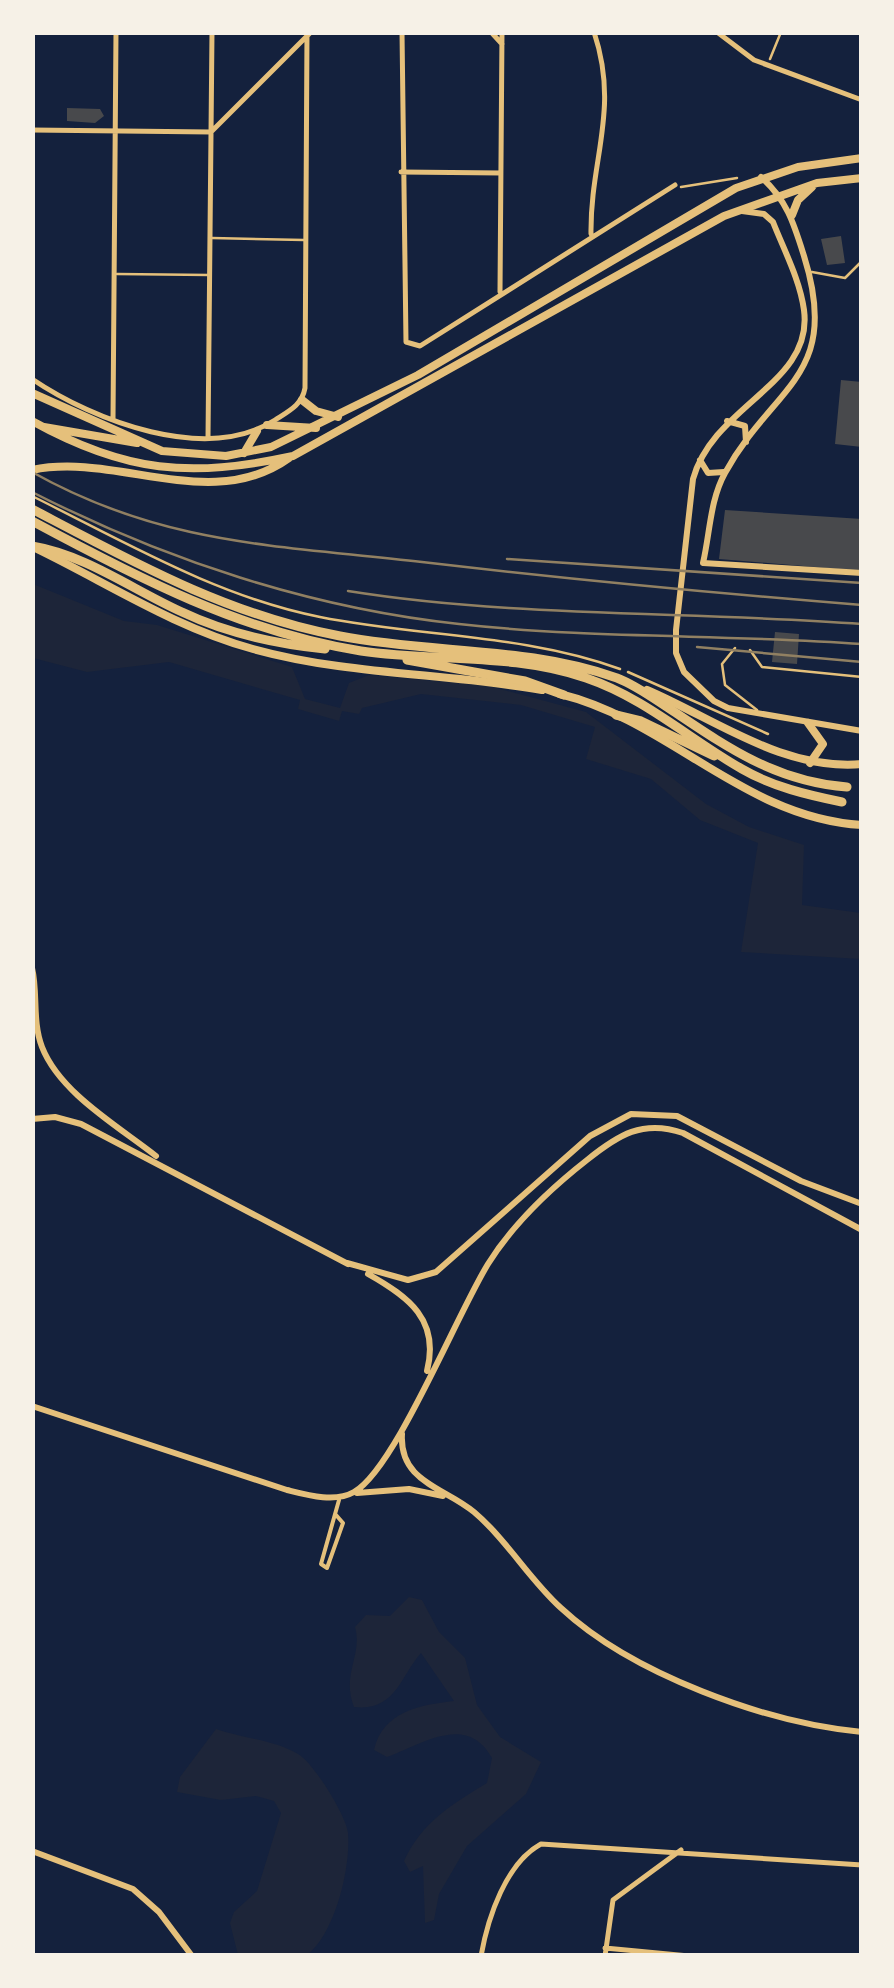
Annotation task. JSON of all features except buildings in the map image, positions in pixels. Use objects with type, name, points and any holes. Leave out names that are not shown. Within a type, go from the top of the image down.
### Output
[{"type":"highway","points":[[32,509],[180,586],[269,620],[373,642],[533,656],[629,683],[756,765],[810,783],[847,786]]},
{"type":"highway","points":[[32,521],[214,612],[266,630],[357,650]]},
{"type":"highway","points":[[32,547],[78,560],[181,612],[279,642],[390,655],[535,665],[586,678],[661,715],[738,767]]},
{"type":"highway","points":[[390,655],[428,666],[525,682],[564,695]]},
{"type":"highway","points":[[616,714],[780,786],[842,802]]},
{"type":"main road","points":[[32,424],[186,454],[243,454],[316,428],[434,366],[747,183],[831,160],[862,158]]},
{"type":"main road","points":[[32,470],[98,469],[185,482],[240,479],[274,470],[717,220],[816,183],[862,178]]},
{"type":"main road","points":[[792,216],[798,200],[816,183]]},
{"type":"main road","points":[[717,220],[713,210],[722,195]]},
{"type":"main road","points":[[32,393],[137,442]]},
{"type":"main road","points":[[302,400],[316,411],[338,417]]},
{"type":"main road","points":[[32,424],[96,452],[185,470],[234,468],[293,456]]},
{"type":"main road","points":[[267,425],[316,428]]},
{"type":"main road","points":[[243,454],[257,431]]},
{"type":"main road","points":[[32,547],[166,618],[254,649],[332,666],[478,680],[564,695],[616,714],[758,799],[816,820],[862,822]]},
{"type":"main road","points":[[629,683],[767,748],[810,763],[862,768]]},
{"type":"main road","points":[[808,723],[823,744],[810,763]]},
{"type":"street","points":[[113,419],[116,32]]},
{"type":"street","points":[[208,438],[212,32]]},
{"type":"street","points":[[402,32],[402,335],[414,346],[674,185]]},
{"type":"street","points":[[491,32],[502,44]]},
{"type":"street","points":[[500,292],[502,32]]},
{"type":"street","points":[[591,234],[590,203],[608,96],[594,32]]},
{"type":"street","points":[[717,32],[729,45],[767,65],[862,100]]},
{"type":"street","points":[[32,130],[210,132],[308,34]]},
{"type":"street","points":[[32,380],[113,419],[208,438],[257,431],[302,400],[308,34]]},
{"type":"street","points":[[401,172],[501,173]]},
{"type":"street","points":[[761,178],[780,194],[792,216],[809,272],[818,324],[808,357],[791,388],[726,471],[713,505],[702,563],[862,573]]},
{"type":"street","points":[[773,222],[779,212],[792,216]]},
{"type":"street","points":[[732,213],[760,213],[773,222],[801,295],[802,336],[780,378],[726,422],[700,458],[676,630],[678,660],[690,680],[714,702],[775,718],[862,731]]},
{"type":"street","points":[[726,422],[742,422],[748,433],[746,443]]},
{"type":"street","points":[[700,458],[708,473],[726,471]]},
{"type":"street","points":[[32,968],[41,1045],[62,1078],[164,1164]]},
{"type":"street","points":[[347,1263],[408,1280],[436,1272],[590,1136],[630,1114],[677,1116],[801,1182],[861,1204]]},
{"type":"street","points":[[32,1118],[55,1117],[81,1124],[164,1164],[401,1293],[422,1313],[432,1346],[424,1382]]},
{"type":"street","points":[[350,1494],[385,1462],[424,1382],[502,1243],[580,1166],[628,1131],[666,1127],[683,1133],[862,1230]]},
{"type":"street","points":[[32,1406],[287,1490],[339,1496],[409,1489],[454,1499]]},
{"type":"street","points":[[402,1427],[401,1446],[416,1476],[454,1499],[492,1531],[564,1611],[625,1652],[744,1705],[862,1732]]},
{"type":"street","points":[[336,1515],[343,1520],[327,1568],[321,1564],[339,1496]]},
{"type":"street","points":[[481,1956],[508,1878],[519,1860],[541,1844],[680,1850],[862,1866]]},
{"type":"street","points":[[680,1850],[613,1900],[605,1952],[689,1956]]},
{"type":"street","points":[[32,1852],[133,1889],[159,1912],[192,1956]]},
{"type":"lane","points":[[210,238],[306,240]]},
{"type":"lane","points":[[809,272],[846,278],[862,260]]},
{"type":"lane","points":[[114,274],[210,275]]},
{"type":"lane","points":[[735,648],[722,664],[725,685],[743,702],[775,718]]},
{"type":"lane","points":[[750,650],[762,667],[862,677]]},
{"type":"path","points":[[767,65],[781,32]]},
{"type":"path","points":[[674,185],[732,177],[747,183]]},
{"type":"path","points":[[32,496],[198,578],[264,602],[360,624],[569,651],[768,734]]},
{"type":"shaded area","points":[[33,584],[124,621],[157,625],[292,667],[305,699],[340,708],[349,683],[369,675],[489,686],[586,712],[706,804],[749,827],[804,845],[802,905],[861,913],[861,959],[741,952],[758,843],[700,820],[651,779],[586,759],[595,727],[521,705],[421,694],[362,708],[359,714],[342,711],[339,721],[298,709],[300,700],[169,662],[87,672],[33,658]]},
{"type":"shaded area","points":[[409,1597],[422,1600],[439,1632],[465,1658],[477,1705],[500,1737],[541,1762],[526,1794],[467,1846],[439,1894],[434,1920],[425,1923],[423,1866],[410,1872],[404,1861],[429,1825],[487,1783],[492,1758],[482,1744],[458,1734],[430,1739],[387,1757],[374,1750],[394,1718],[416,1708],[454,1701],[421,1653],[388,1698],[368,1707],[354,1707],[350,1685],[355,1627],[366,1615],[390,1616]]},
{"type":"shaded area","points":[[216,1729],[279,1745],[298,1754],[320,1778],[346,1825],[347,1863],[339,1899],[326,1932],[307,1955],[238,1955],[230,1923],[234,1912],[257,1891],[281,1813],[274,1801],[256,1796],[221,1800],[177,1792],[180,1777]]},
{"type":"railway","points":[[32,472],[128,515],[175,529],[270,546],[862,605]]},
{"type":"railway","points":[[32,492],[134,539],[240,577],[404,617],[559,632],[862,644]]},
{"type":"railway","points":[[507,559],[862,583]]},
{"type":"railway","points":[[348,591],[476,606],[862,624]]},
{"type":"railway","points":[[697,647],[862,662]]}]
